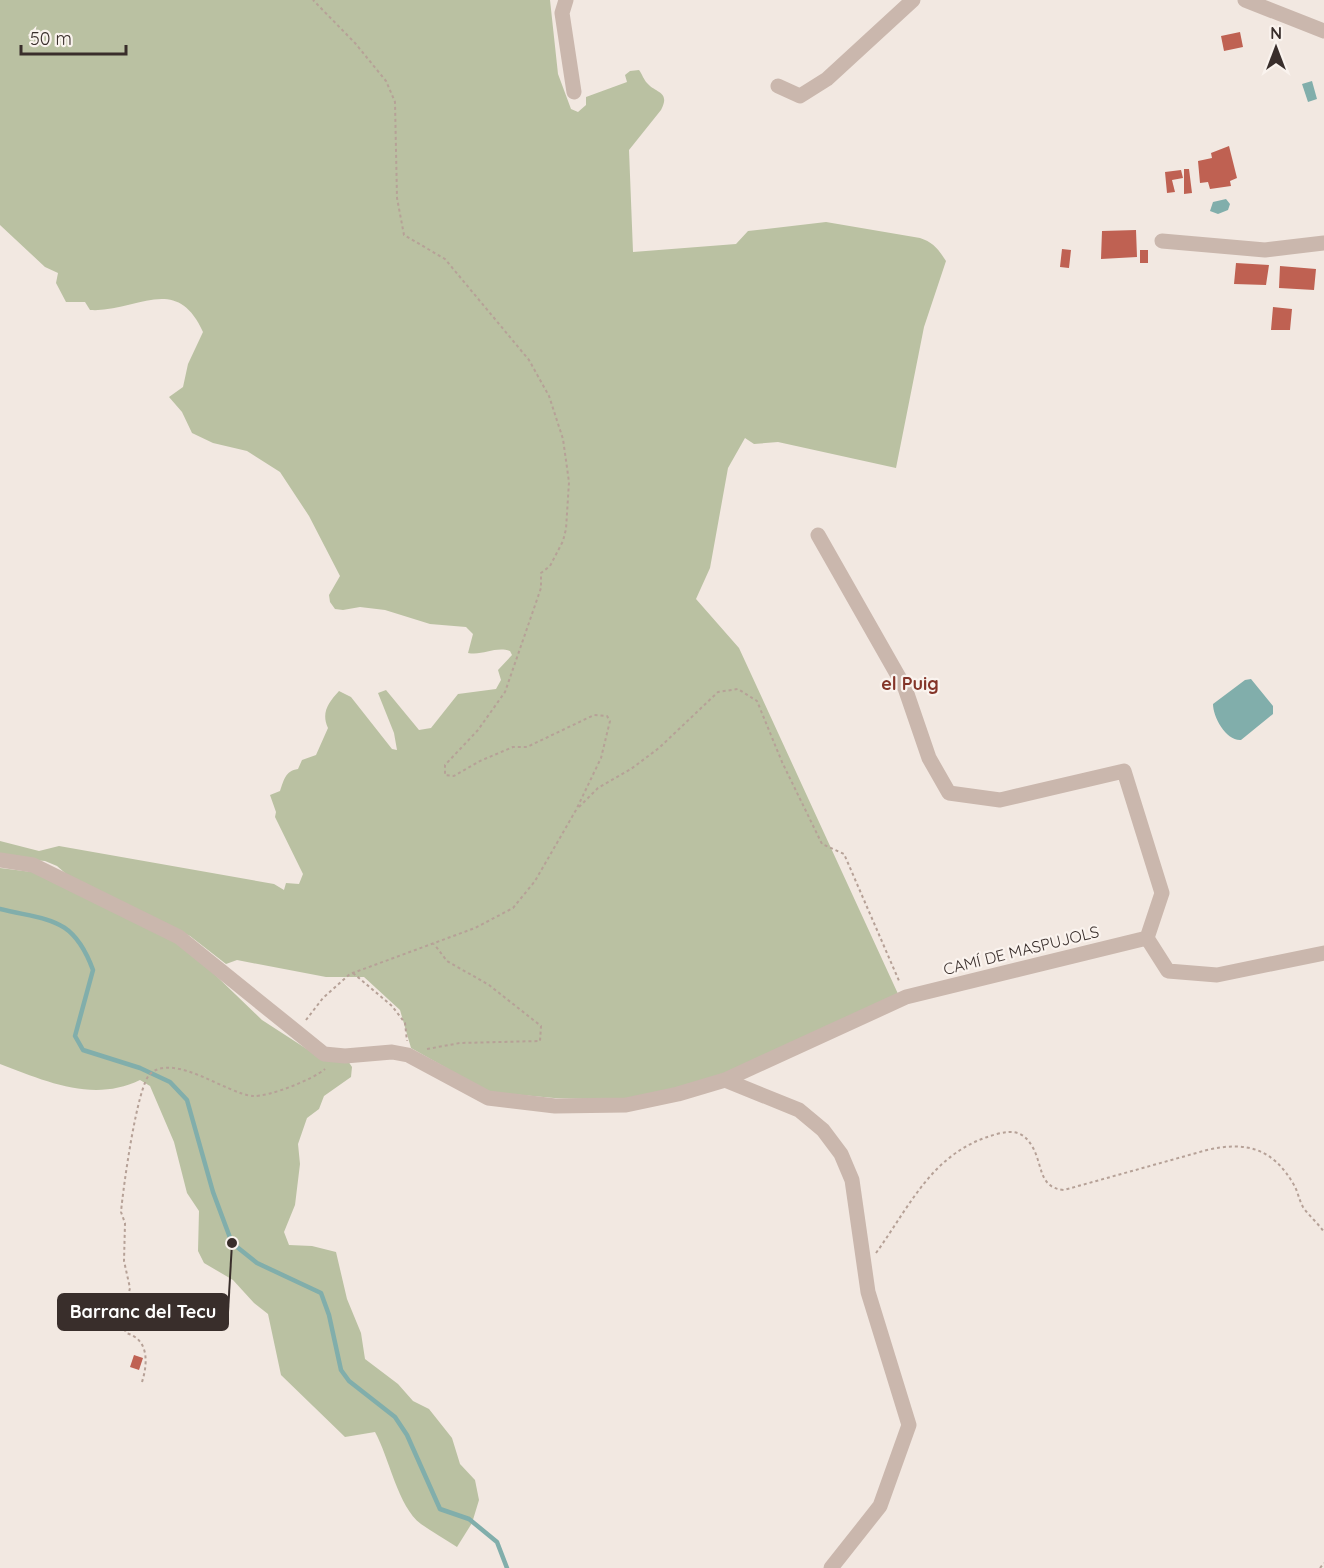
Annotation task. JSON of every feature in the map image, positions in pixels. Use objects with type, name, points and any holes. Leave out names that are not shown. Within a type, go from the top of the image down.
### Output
[{"type":"street","points":[[566,0],[562,13],[574,92]]},
{"type":"street","points":[[778,87],[800,96],[827,79],[913,0]]},
{"type":"street","points":[[1245,0],[1324,31]]},
{"type":"street","points":[[1162,241],[1265,250],[1324,243]]},
{"type":"street","points":[[818,535],[905,688],[929,758],[949,794],[1000,800],[1124,771],[1162,892],[1147,938],[1168,971],[1217,975],[1324,953]]},
{"type":"street","points":[[0,860],[33,865],[179,937],[295,1033],[324,1053],[335,1055],[403,1052]]},
{"type":"street","name":"CAMÍ DE MASPUJOLS","points":[[403,1052],[429,1064],[488,1098],[555,1106],[626,1105],[678,1094],[725,1080],[906,996],[1147,938]]},
{"type":"street","points":[[725,1080],[799,1110],[823,1130],[841,1154],[852,1180],[865,1274],[909,1425],[880,1506],[831,1568]]},
{"type":"path","points":[[295,1033],[323,998],[354,973],[475,928],[513,908],[535,881],[576,810],[601,758],[610,721],[607,716],[594,715],[527,747],[513,747],[480,761],[454,776],[445,775],[445,765],[478,730],[505,692],[542,588],[541,573],[550,566],[563,541],[569,482],[563,439],[549,396],[529,360],[445,259],[404,235],[397,198],[396,102],[386,81],[356,43],[313,0]]},
{"type":"path","points":[[576,810],[598,788],[631,769],[659,748],[718,692],[738,689],[758,701],[782,762],[822,844],[844,854],[906,996]]},
{"type":"path","points":[[354,973],[392,1006],[405,1023],[403,1052],[460,1043],[540,1041],[541,1026],[489,985],[447,961],[435,944]]},
{"type":"path","points":[[142,1382],[147,1362],[146,1350],[135,1335],[126,1333],[122,1321],[130,1288],[129,1274],[124,1261],[125,1223],[121,1212],[136,1111],[151,1073],[165,1068],[180,1069],[208,1078],[238,1093],[255,1096],[277,1091],[320,1073],[333,1062],[335,1055]]},
{"type":"path","points":[[865,1274],[928,1177],[963,1146],[1010,1131],[1022,1134],[1033,1147],[1043,1180],[1053,1189],[1064,1191],[1207,1150],[1226,1146],[1254,1149],[1268,1155],[1286,1171],[1296,1188],[1302,1206],[1324,1232]]},
{"type":"path","points":[[1320,1568],[1324,1563]]},
{"type":"green space","points":[[0,0],[550,0],[558,74],[571,109],[578,112],[586,105],[586,97],[627,82],[625,75],[630,71],[639,70],[647,83],[661,93],[664,99],[661,110],[629,150],[633,252],[736,244],[748,231],[826,222],[920,238],[938,250],[946,261],[924,327],[896,468],[778,442],[754,444],[745,438],[728,468],[710,568],[696,599],[739,648],[899,996],[713,1080],[623,1100],[554,1098],[489,1092],[411,1048],[400,1010],[364,977],[326,977],[237,960],[226,964],[190,936],[80,886],[57,866],[45,861],[0,857],[0,841],[39,851],[59,846],[274,884],[284,890],[286,883],[299,884],[303,874],[275,817],[276,812],[270,795],[280,791],[286,777],[290,772],[298,769],[302,760],[316,755],[328,728],[325,718],[327,708],[339,691],[351,697],[392,749],[397,750],[394,733],[378,693],[386,690],[419,730],[431,728],[458,694],[496,689],[501,680],[498,670],[512,655],[510,651],[505,650],[468,653],[473,634],[466,627],[430,624],[385,610],[360,607],[335,609],[330,602],[329,595],[340,576],[309,516],[280,472],[247,451],[213,443],[192,433],[182,412],[169,397],[183,387],[188,364],[203,332],[192,314],[180,304],[168,299],[90,310],[85,302],[66,302],[56,283],[58,273],[45,267],[0,225]]},
{"type":"green space","points":[[0,868],[32,872],[175,942],[207,967],[262,1020],[316,1055],[348,1061],[352,1067],[351,1077],[324,1096],[319,1109],[307,1118],[298,1144],[300,1164],[295,1205],[284,1232],[289,1245],[312,1246],[336,1252],[347,1299],[361,1333],[365,1359],[398,1384],[413,1401],[429,1409],[452,1438],[460,1464],[475,1480],[479,1500],[472,1523],[457,1547],[425,1527],[413,1516],[400,1494],[375,1432],[345,1437],[281,1375],[268,1314],[254,1303],[233,1280],[204,1263],[198,1251],[199,1211],[187,1193],[174,1142],[150,1086],[140,1080],[122,1087],[87,1090],[52,1083],[0,1064]]},
{"type":"water","points":[[1312,81],[1317,99],[1308,102],[1302,84]]},
{"type":"water","points":[[1226,199],[1230,204],[1228,210],[1218,214],[1210,211],[1213,202]]},
{"type":"water","points":[[1251,679],[1273,706],[1273,714],[1241,740],[1235,739],[1221,727],[1213,704],[1245,680]]},
{"type":"building","points":[[1240,32],[1243,47],[1224,51],[1221,36]]},
{"type":"building","points":[[1229,146],[1237,178],[1230,181],[1231,186],[1210,189],[1208,182],[1200,183],[1198,161],[1212,158],[1211,153]]},
{"type":"building","points":[[1184,169],[1189,169],[1192,193],[1184,194]]},
{"type":"building","points":[[1181,170],[1183,178],[1172,180],[1175,192],[1167,193],[1165,172]]},
{"type":"building","points":[[1136,230],[1137,257],[1101,259],[1102,231]]},
{"type":"building","points":[[1062,249],[1071,250],[1069,268],[1060,267]]},
{"type":"building","points":[[1140,250],[1148,250],[1148,263],[1140,263]]},
{"type":"building","points":[[1236,263],[1269,265],[1266,285],[1234,284]]},
{"type":"building","points":[[1280,266],[1316,269],[1314,290],[1279,288]]},
{"type":"building","points":[[1273,307],[1292,309],[1290,330],[1271,330]]},
{"type":"building","points":[[134,1355],[143,1358],[139,1370],[130,1367]]},
{"type":"waterway","points":[[0,909],[46,919],[68,930],[77,939],[93,970],[75,1036],[83,1050],[140,1068],[170,1082],[187,1100],[213,1192],[232,1243],[257,1263],[321,1293],[329,1315],[341,1370],[349,1381],[395,1417],[407,1435],[440,1509],[469,1519],[497,1542],[507,1568]]},
{"type":"place","name":"Barranc del Tecu","points":[[232,1243]]},
{"type":"district","name":"el Puig","points":[[910,684]]}]
